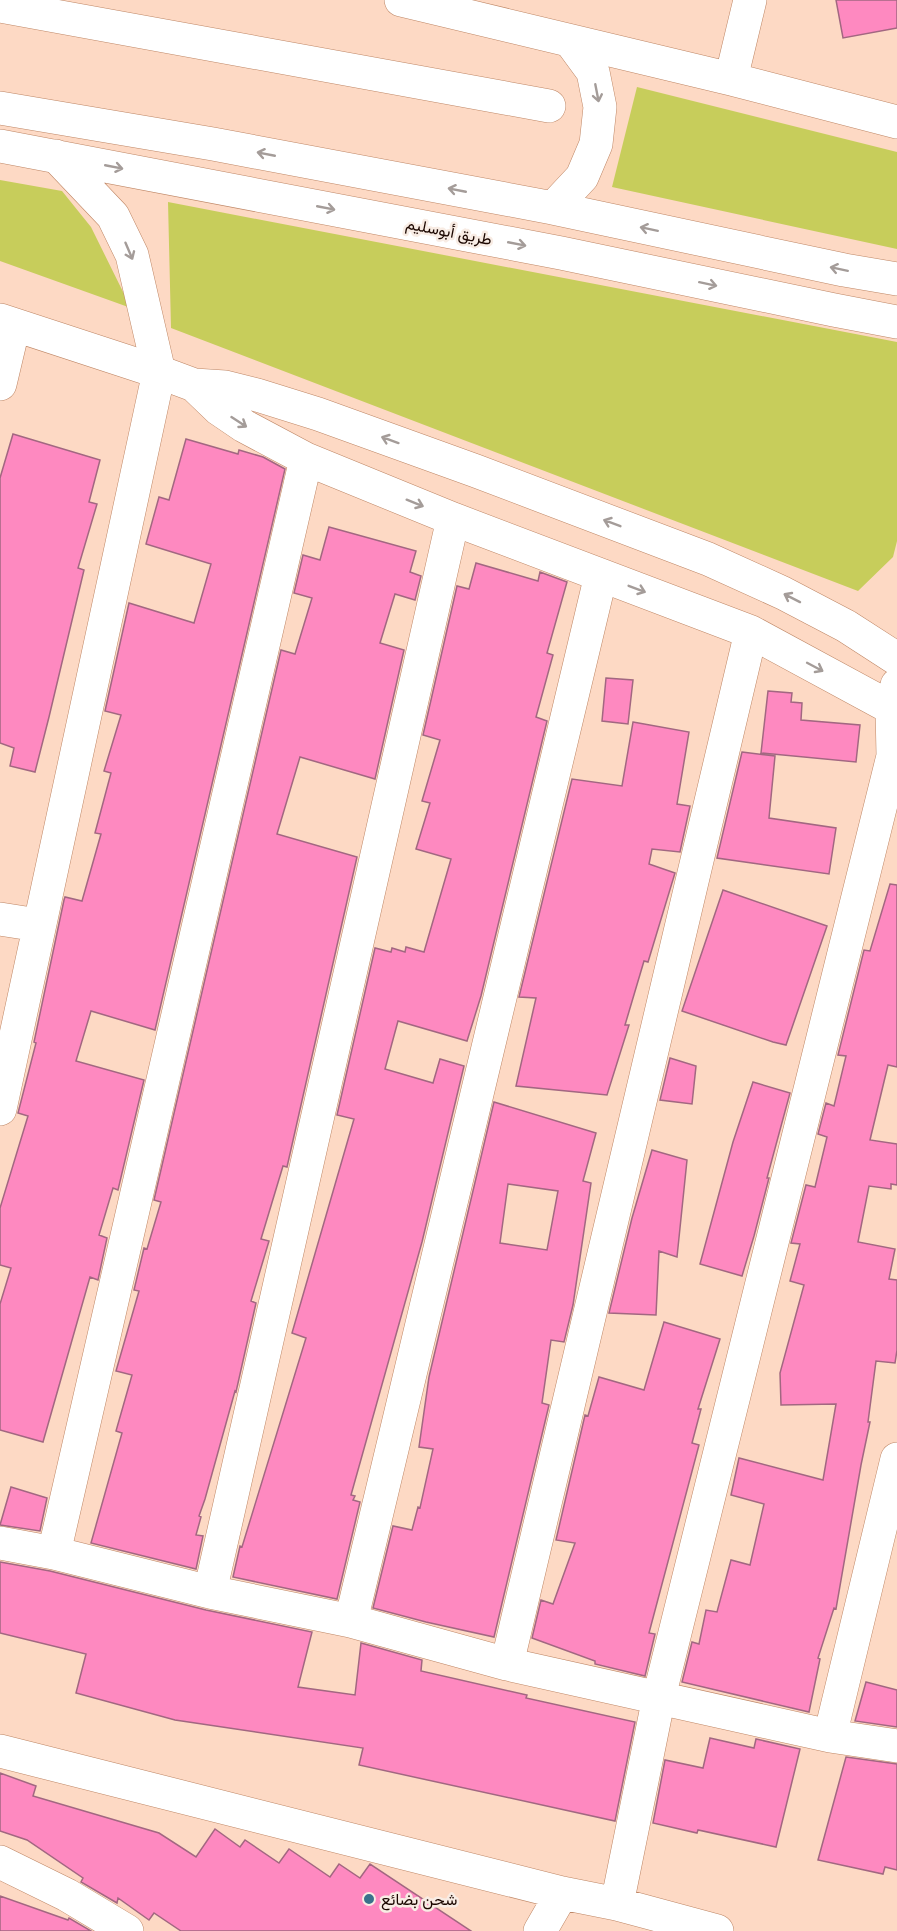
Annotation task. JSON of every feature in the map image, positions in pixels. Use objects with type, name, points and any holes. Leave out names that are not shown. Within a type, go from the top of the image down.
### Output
[{"type":"street","points":[[401,0],[731,79],[897,122]]},
{"type":"street","points":[[731,79],[750,0]]},
{"type":"street","points":[[0,6],[549,106]]},
{"type":"street","points":[[553,208],[582,177],[596,144],[600,107],[593,72],[571,42]]},
{"type":"street","points":[[0,108],[213,144],[553,208],[844,270],[897,279]]},
{"type":"street","name":"طريق أبوسليم","points":[[0,146],[561,253],[897,322]]},
{"type":"street","points":[[0,1109],[4,1074],[159,372],[132,255],[113,216],[56,156]]},
{"type":"street","points":[[0,384],[7,322],[194,385],[236,390],[318,414],[708,559],[783,593],[846,626],[897,659]]},
{"type":"street","points":[[194,385],[219,409],[244,426],[306,459],[453,519],[751,632],[895,701],[895,754],[659,1697],[617,1904]]},
{"type":"street","points":[[54,1553],[306,459]]},
{"type":"street","points":[[210,1592],[453,519]]},
{"type":"street","points":[[351,1621],[601,575]]},
{"type":"street","points":[[507,1664],[751,632]]},
{"type":"street","points":[[0,919],[38,926]]},
{"type":"street","points":[[830,1736],[897,1459]]},
{"type":"street","points":[[0,1543],[54,1553],[210,1592],[351,1621],[507,1664],[830,1736],[897,1746]]},
{"type":"street","points":[[0,1751],[562,1893],[617,1904],[715,1931]]},
{"type":"street","points":[[0,1862],[67,1895],[127,1931]]},
{"type":"street","points":[[540,1931],[562,1893]]},
{"type":"green space","points":[[637,87],[897,152],[897,249],[612,187]]},
{"type":"green space","points":[[0,180],[62,191],[91,227],[131,308],[0,261]]},
{"type":"green space","points":[[168,202],[897,342],[897,541],[893,557],[858,591],[171,328]]},
{"type":"building","points":[[836,0],[897,0],[897,28],[843,38]]},
{"type":"building","points":[[13,434],[100,460],[89,502],[97,504],[78,568],[84,570],[35,772],[10,766],[14,748],[0,743],[0,478]]},
{"type":"building","points":[[186,439],[238,454],[239,450],[263,457],[285,469],[155,1030],[91,1011],[76,1061],[144,1080],[118,1190],[113,1188],[99,1235],[107,1238],[98,1280],[90,1277],[43,1442],[0,1430],[0,1304],[11,1268],[0,1265],[0,1208],[28,1116],[18,1113],[36,1043],[34,1042],[64,900],[65,897],[82,901],[101,834],[95,833],[111,773],[104,771],[121,715],[105,711],[129,603],[194,623],[211,564],[146,544],[159,497],[169,500]]},
{"type":"building","points":[[329,527],[416,551],[410,572],[421,576],[415,600],[395,594],[380,643],[404,650],[375,779],[300,757],[277,834],[357,857],[287,1167],[283,1166],[261,1239],[269,1241],[251,1301],[256,1303],[236,1392],[199,1516],[201,1517],[196,1535],[203,1536],[196,1569],[91,1543],[122,1433],[116,1431],[132,1375],[116,1371],[139,1291],[134,1290],[144,1248],[147,1249],[161,1202],[154,1200],[281,650],[295,654],[312,598],[294,593],[303,555],[320,560]]},
{"type":"building","points":[[476,563],[538,581],[540,572],[567,582],[547,653],[553,655],[536,717],[547,721],[481,996],[467,1041],[398,1021],[385,1069],[433,1083],[440,1059],[464,1066],[422,1242],[351,1495],[355,1496],[353,1500],[360,1502],[337,1599],[233,1577],[240,1546],[242,1547],[306,1338],[292,1333],[354,1119],[337,1115],[375,948],[391,952],[392,948],[405,952],[406,947],[424,952],[451,859],[416,849],[430,803],[422,801],[440,740],[423,735],[457,586],[469,589]]},
{"type":"building","points":[[606,678],[633,680],[628,724],[602,721]]},
{"type":"building","points":[[768,691],[792,693],[791,702],[802,703],[801,720],[860,725],[856,762],[761,753]]},
{"type":"building","points":[[633,722],[689,732],[677,804],[690,806],[680,852],[652,849],[649,864],[675,873],[648,962],[644,961],[625,1025],[629,1025],[607,1095],[516,1086],[536,998],[519,997],[572,779],[622,786]]},
{"type":"building","points":[[742,752],[775,756],[769,818],[836,828],[829,874],[717,858]]},
{"type":"building","points":[[890,884],[897,885],[897,1067],[888,1065],[870,1140],[897,1144],[897,1185],[891,1184],[891,1189],[869,1186],[858,1242],[895,1249],[889,1279],[897,1280],[897,1350],[895,1363],[876,1361],[868,1422],[870,1422],[836,1609],[834,1608],[818,1658],[820,1659],[809,1712],[682,1682],[692,1642],[699,1644],[706,1610],[717,1612],[731,1560],[750,1565],[764,1504],[731,1495],[739,1458],[823,1480],[836,1404],[781,1405],[780,1373],[804,1285],[790,1281],[800,1244],[791,1243],[806,1185],[815,1187],[827,1137],[818,1134],[826,1103],[834,1106],[846,1056],[838,1055],[864,950],[870,951]]},
{"type":"building","points":[[723,890],[827,926],[786,1045],[682,1011]]},
{"type":"building","points":[[670,1058],[696,1066],[692,1104],[660,1100]]},
{"type":"building","points":[[753,1082],[790,1093],[742,1276],[700,1264],[733,1142]]},
{"type":"building","points":[[494,1102],[596,1133],[583,1181],[591,1183],[573,1305],[564,1342],[551,1340],[542,1403],[549,1405],[494,1637],[373,1608],[393,1526],[412,1530],[418,1507],[420,1508],[433,1449],[419,1447],[429,1377]],"holes":[[[508,1184],[558,1191],[547,1250],[500,1243]]]},
{"type":"building","points":[[652,1150],[687,1160],[677,1257],[659,1251],[656,1315],[609,1313],[632,1218]]},
{"type":"building","points":[[664,1322],[720,1339],[698,1409],[701,1409],[692,1443],[699,1445],[649,1633],[655,1634],[645,1676],[595,1664],[595,1661],[532,1638],[541,1600],[553,1604],[575,1543],[556,1540],[585,1415],[588,1416],[599,1377],[644,1390]]},
{"type":"building","points":[[11,1487],[47,1498],[40,1531],[0,1525]]},
{"type":"building","points":[[0,1562],[50,1571],[206,1610],[312,1632],[298,1687],[355,1695],[361,1643],[422,1660],[421,1671],[527,1695],[526,1698],[635,1722],[615,1821],[359,1765],[363,1748],[175,1720],[76,1693],[86,1654],[0,1633]]},
{"type":"building","points":[[866,1682],[897,1690],[897,1727],[855,1721]]},
{"type":"building","points":[[710,1738],[754,1748],[756,1739],[800,1749],[776,1847],[653,1823],[665,1760],[703,1768]]},
{"type":"building","points":[[846,1757],[897,1764],[897,1870],[885,1867],[883,1874],[818,1860]]},
{"type":"building","points":[[0,1773],[36,1786],[33,1796],[159,1833],[196,1857],[215,1829],[240,1847],[245,1840],[279,1863],[289,1849],[330,1877],[339,1864],[360,1878],[370,1864],[471,1931],[181,1931],[154,1913],[149,1920],[118,1898],[117,1903],[81,1882],[83,1878],[27,1840],[0,1831]]},
{"type":"building","points":[[0,1896],[68,1920],[69,1918],[91,1931],[0,1931]]},
{"type":"place","name":"شحن بضائع","points":[[369,1899]]}]
